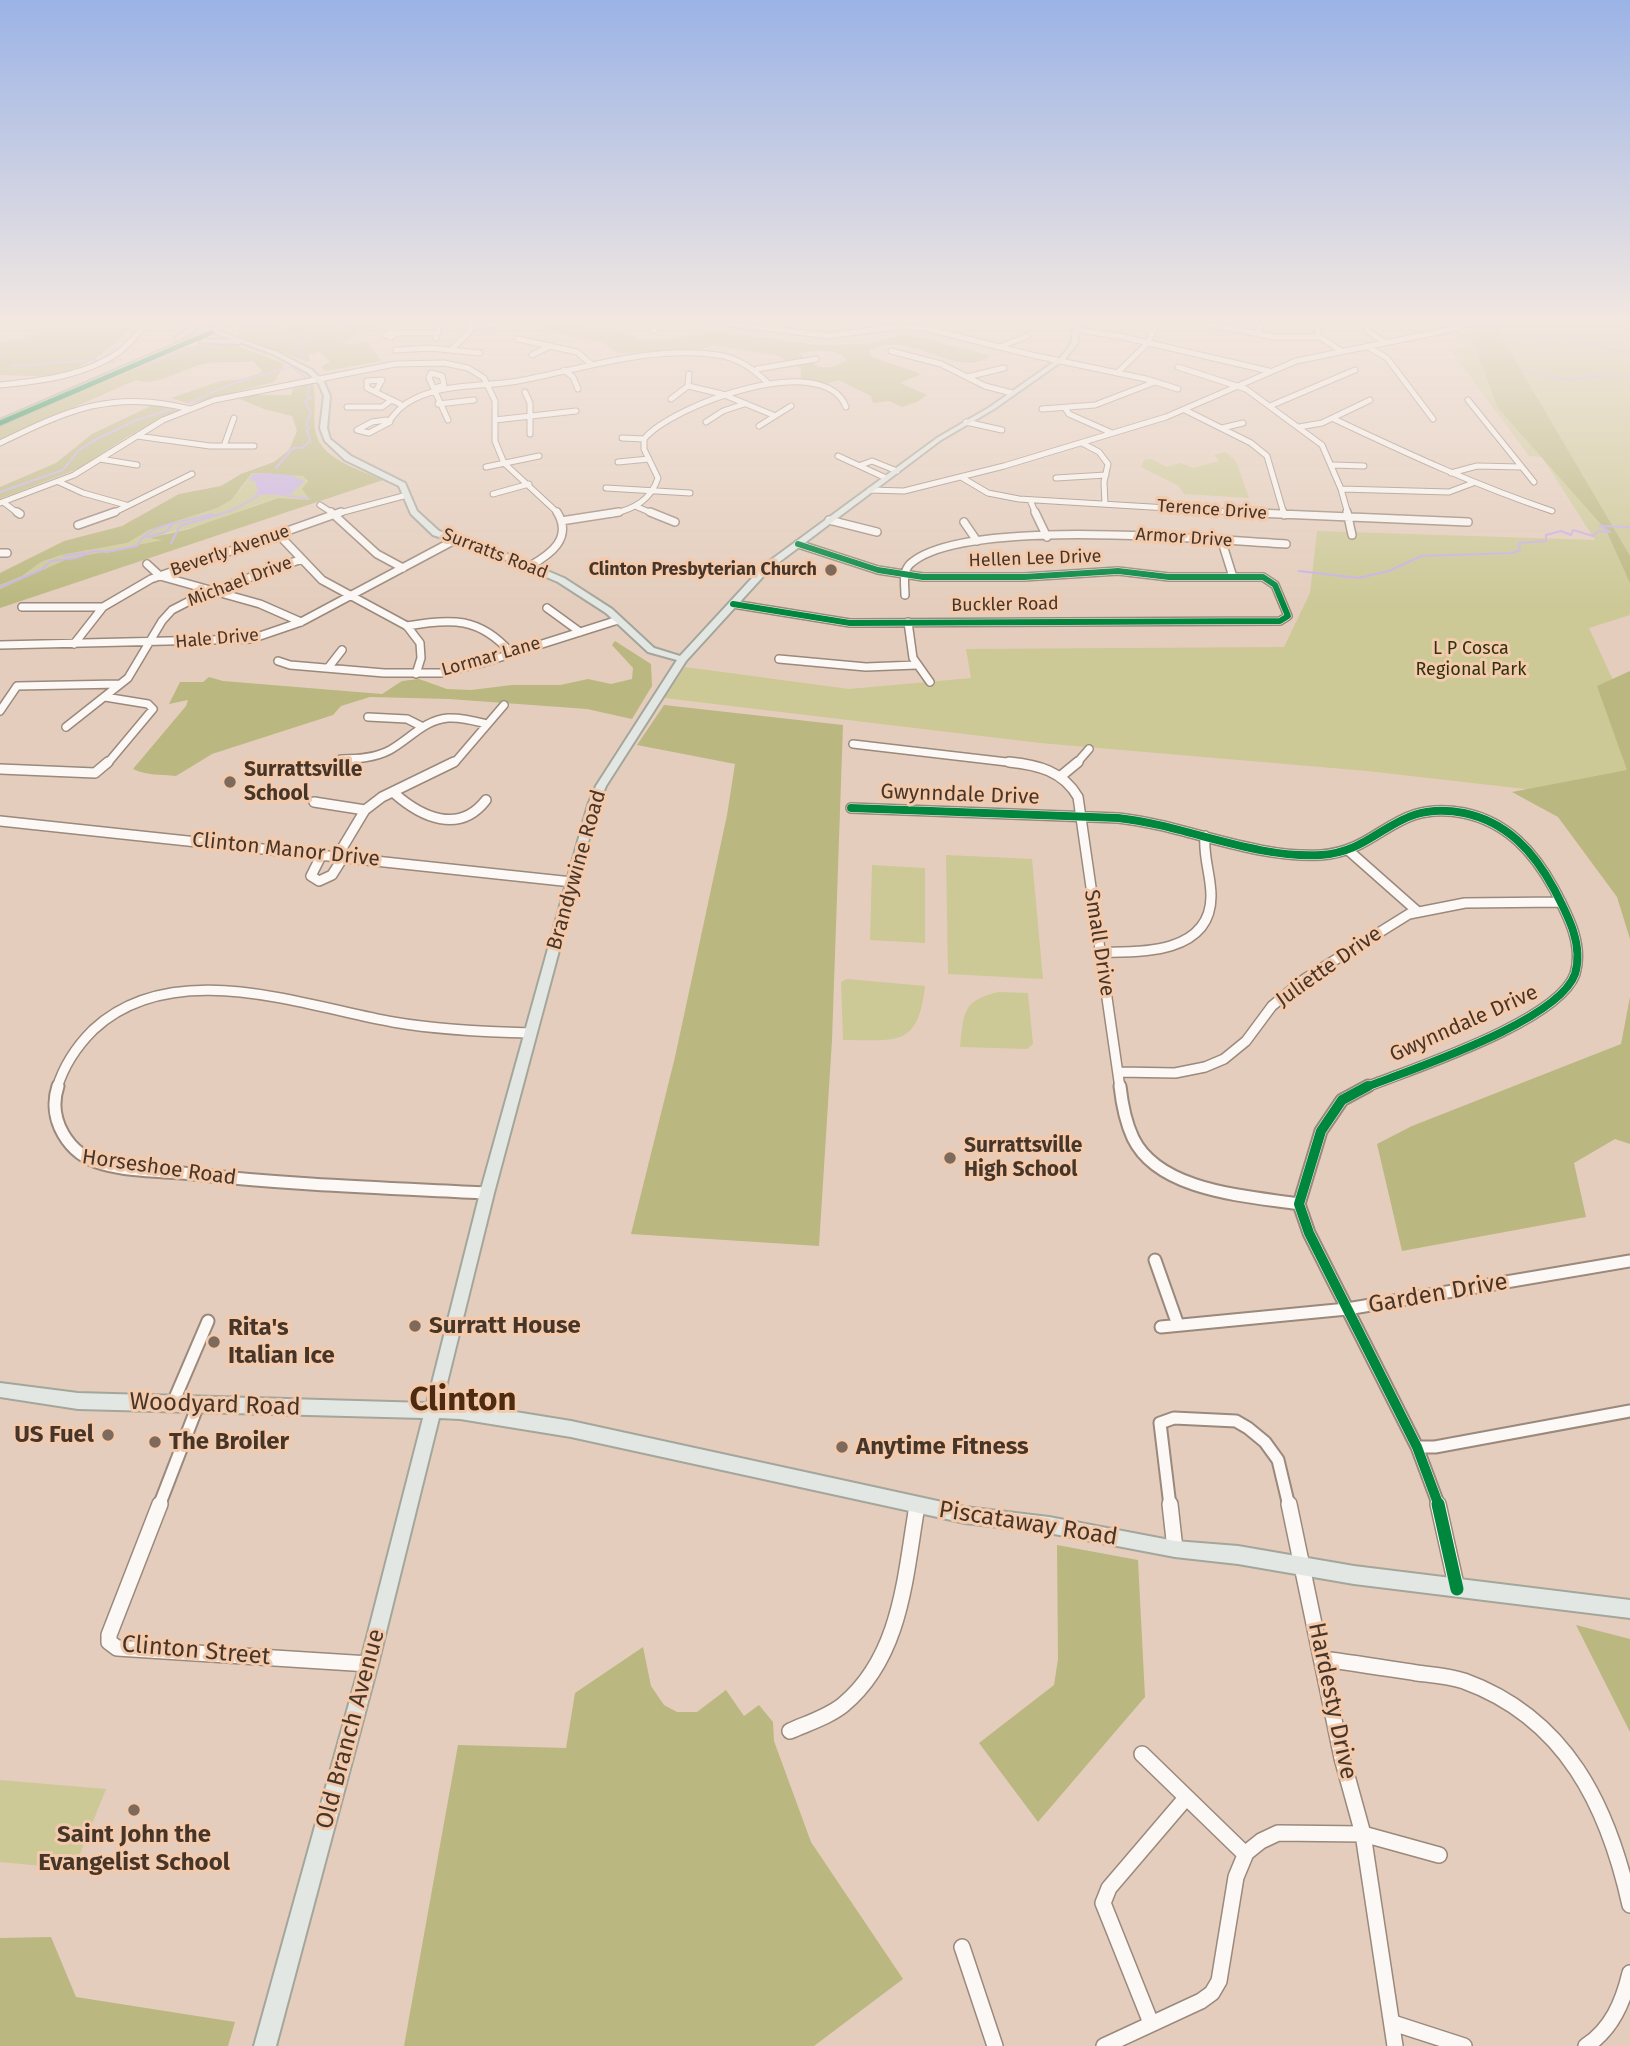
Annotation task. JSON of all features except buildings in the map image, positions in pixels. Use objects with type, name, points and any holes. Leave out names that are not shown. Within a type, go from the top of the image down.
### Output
[{"type":"highway","points":[[0,422],[18,414]]},
{"type":"main road","name":"Surratts Road","points":[[324,414],[323,433],[329,444],[349,458],[404,487],[414,512],[436,533],[533,567],[573,587],[618,620],[651,650],[682,659]]},
{"type":"main road","name":"Brandywine Road","points":[[432,1411],[487,1193],[601,786],[682,659],[767,567],[870,490],[979,414]]},
{"type":"main road","name":"Woodyard Road","points":[[0,1391],[78,1401],[432,1411]]},
{"type":"main road","name":"Piscataway Road","points":[[432,1411],[460,1411],[571,1429],[917,1506],[1049,1525],[1175,1549],[1238,1555],[1457,1589],[1630,1609]]},
{"type":"main road","name":"Old Branch Avenue","points":[[265,2046],[369,1664],[432,1411]]},
{"type":"street","points":[[0,443],[62,414]]},
{"type":"street","points":[[1,503],[59,482],[179,414]]},
{"type":"street","points":[[390,420],[372,422],[357,430],[372,431],[387,424],[390,420],[393,414]]},
{"type":"street","points":[[497,414],[500,446],[506,463],[528,485],[557,505],[564,521],[566,535],[562,546],[533,567]]},
{"type":"street","points":[[530,414],[530,434]]},
{"type":"street","points":[[497,420],[553,414]]},
{"type":"street","points":[[622,438],[644,439],[659,424],[679,414]]},
{"type":"street","points":[[706,422],[718,414]]},
{"type":"street","points":[[1070,414],[1112,434]]},
{"type":"street","points":[[870,490],[899,491],[961,477],[1171,414]]},
{"type":"street","points":[[1194,414],[1251,443],[1267,456],[1284,514]]},
{"type":"street","points":[[1282,414],[1322,445],[1341,489],[1352,535]]},
{"type":"street","points":[[1299,427],[1343,414]]},
{"type":"street","points":[[1430,414],[1433,419]]},
{"type":"street","points":[[1479,414],[1534,482]]},
{"type":"street","points":[[759,426],[773,415]]},
{"type":"street","points":[[224,446],[234,418]]},
{"type":"street","points":[[1334,419],[1451,473],[1552,511]]},
{"type":"street","points":[[967,422],[1002,430]]},
{"type":"street","points":[[1222,428],[1243,423]]},
{"type":"street","points":[[137,436],[224,446],[254,446]]},
{"type":"street","points":[[564,521],[608,515],[635,506],[654,489],[658,478],[644,439]]},
{"type":"street","points":[[1082,443],[1105,459],[1108,468],[1105,504]]},
{"type":"street","points":[[486,467],[539,456]]},
{"type":"street","points":[[838,456],[887,478]]},
{"type":"street","points":[[618,462],[649,459]]},
{"type":"street","points":[[100,460],[137,465]]},
{"type":"street","points":[[861,465],[870,461],[897,471]]},
{"type":"street","points":[[1332,465],[1364,466]]},
{"type":"street","points":[[1451,473],[1472,466],[1521,467]]},
{"type":"street","points":[[78,525],[103,518],[169,482],[192,474]]},
{"type":"street","points":[[1056,478],[1106,475]]},
{"type":"street","name":"Terence Drive","points":[[961,477],[988,493],[1030,500],[1468,522]]},
{"type":"street","points":[[59,482],[83,493],[127,505]]},
{"type":"street","points":[[1341,489],[1449,492],[1473,482]]},
{"type":"street","points":[[493,494],[528,485]]},
{"type":"street","points":[[606,488],[690,492]]},
{"type":"street","name":"Beverly Avenue","points":[[74,644],[103,607],[160,576],[368,503],[407,495]]},
{"type":"street","points":[[1030,500],[1047,537]]},
{"type":"street","points":[[1,503],[20,514]]},
{"type":"street","points":[[320,505],[335,514],[377,554],[403,568]]},
{"type":"street","points":[[635,506],[675,522]]},
{"type":"street","points":[[829,520],[877,532]]},
{"type":"street","points":[[964,522],[977,541]]},
{"type":"street","points":[[278,534],[322,580],[407,626],[420,643],[421,658],[416,674]]},
{"type":"street","name":"Armor Drive","points":[[904,576],[911,564],[928,553],[977,541],[1118,534],[1286,544]]},
{"type":"street","name":"Hale Drive","points":[[0,645],[242,640],[301,622],[453,541]]},
{"type":"street","points":[[1222,542],[1233,577]]},
{"type":"street","name":"Hellen Lee Drive","points":[[798,544],[904,576],[964,578],[1126,571],[1169,577],[1266,578],[1275,585],[1288,613],[1287,618],[1280,621]]},
{"type":"street","name":"Michael Drive","points":[[66,727],[128,678],[162,621],[172,610],[215,590],[302,559]]},
{"type":"street","points":[[147,564],[160,576],[267,606],[301,622]]},
{"type":"street","points":[[904,576],[905,595]]},
{"type":"street","name":"Buckler Road","points":[[733,604],[823,621],[1280,621]]},
{"type":"street","points":[[22,607],[103,607]]},
{"type":"street","points":[[547,608],[580,632]]},
{"type":"street","name":"Lormar Lane","points":[[278,661],[328,668],[416,674],[459,669],[618,620]]},
{"type":"street","points":[[407,626],[435,621],[474,624],[489,630],[510,653]]},
{"type":"street","points":[[908,622],[916,665],[930,682]]},
{"type":"street","points":[[328,668],[342,650]]},
{"type":"street","points":[[779,659],[858,667],[916,665]]},
{"type":"street","points":[[0,710],[19,685],[120,684]]},
{"type":"street","points":[[0,769],[86,774],[100,770],[153,709],[148,704],[105,697]]},
{"type":"street","points":[[322,853],[310,876],[319,881],[332,875],[365,810],[382,797],[452,764],[504,705]]},
{"type":"street","points":[[368,717],[407,719],[421,726]]},
{"type":"street","points":[[341,759],[364,758],[388,751],[421,726],[448,718],[486,723]]},
{"type":"street","points":[[853,744],[1025,764],[1047,769],[1061,776],[1081,760],[1088,748]]},
{"type":"street","name":"Small Drive","points":[[1061,776],[1078,797],[1126,1126],[1137,1147],[1157,1166],[1197,1187],[1299,1204]]},
{"type":"street","points":[[394,793],[416,812],[441,819],[474,814],[486,800]]},
{"type":"street","points":[[314,802],[365,810]]},
{"type":"street","name":"Gwynndale Drive","points":[[851,808],[1133,820],[1302,854],[1323,855],[1348,850],[1394,820],[1415,811],[1445,810],[1466,813],[1495,823],[1528,846],[1575,930],[1578,960],[1570,985],[1564,994],[1525,1019],[1360,1089],[1342,1100],[1321,1131],[1302,1186],[1299,1204]]},
{"type":"street","name":"Clinton Manor Drive","points":[[0,821],[341,855],[572,882]]},
{"type":"street","points":[[1100,952],[1164,949],[1185,941],[1202,926],[1209,912],[1211,894],[1204,860],[1205,836]]},
{"type":"street","points":[[1348,850],[1417,911]]},
{"type":"street","name":"Juliette Drive","points":[[1119,1072],[1182,1072],[1224,1059],[1246,1041],[1272,1006],[1306,978],[1392,922],[1417,911],[1465,903],[1561,902]]},
{"type":"street","points":[[64,1046],[87,1026],[113,1009],[147,996],[179,990],[226,993],[436,1028],[531,1033]]},
{"type":"street","name":"Horseshoe Road","points":[[57,1147],[73,1156],[101,1164],[261,1182],[487,1193]]},
{"type":"street","points":[[1299,1204],[1308,1233],[1418,1447],[1441,1511],[1457,1589]]},
{"type":"street","points":[[1155,1260],[1178,1325]]},
{"type":"street","name":"Garden Drive","points":[[1161,1327],[1347,1309],[1630,1261]]},
{"type":"street","points":[[172,1405],[208,1321]]},
{"type":"street","name":"Clinton Street","points":[[198,1405],[109,1635],[109,1642],[117,1648],[369,1664]]},
{"type":"street","points":[[1418,1447],[1435,1447],[1630,1410]]},
{"type":"street","name":"Hardesty Drive","points":[[1175,1549],[1160,1423],[1174,1418],[1236,1421],[1250,1429],[1273,1450],[1278,1460],[1304,1567],[1342,1758],[1363,1834],[1395,2046]]},
{"type":"street","points":[[790,1731],[842,1707],[862,1689],[884,1655],[898,1611],[917,1506]]},
{"type":"street","points":[[1322,1659],[1462,1681],[1500,1697],[1523,1712],[1567,1755],[1594,1793],[1616,1843],[1630,1905]]},
{"type":"street","points":[[1142,1754],[1185,1799],[1245,1854]]},
{"type":"street","points":[[1151,2023],[1103,1903],[1109,1888],[1185,1799]]},
{"type":"street","points":[[1104,2046],[1201,2001],[1212,1993],[1219,1981],[1232,1898],[1245,1854],[1268,1837],[1278,1833],[1363,1834],[1439,1855]]},
{"type":"street","points":[[962,1947],[995,2046]]},
{"type":"street","points":[[1586,2046],[1598,2040],[1616,2011],[1630,1973]]},
{"type":"street","points":[[1393,2023],[1464,2046]]},
{"type":"green space","name":"L P Cosca Regional Park","points":[[1498,414],[1630,414],[1630,615],[1589,628],[1630,717],[1630,801],[1367,771],[1040,743],[664,698],[685,667],[849,689],[971,678],[966,649],[1284,647],[1310,593],[1317,531],[1595,540],[1542,457],[1529,456]]},
{"type":"green space","points":[[1225,452],[1236,461],[1249,498],[1184,494],[1179,486],[1141,467],[1144,460],[1152,459],[1166,467],[1181,463],[1193,468],[1219,461],[1214,455]]},
{"type":"green space","points":[[252,473],[303,476],[307,478],[305,486],[311,498],[274,499],[206,523],[164,533],[167,538],[162,540],[67,559],[0,589],[0,585],[22,576],[41,562],[61,555],[127,543],[149,530],[217,508],[240,490]]},
{"type":"green space","points":[[946,855],[1032,859],[1043,979],[948,974]]},
{"type":"green space","points":[[872,865],[925,868],[925,943],[870,940]]},
{"type":"green space","points":[[847,979],[925,986],[917,1021],[902,1036],[891,1039],[843,1040],[841,982]]},
{"type":"green space","points":[[998,992],[1028,993],[1033,1044],[1027,1049],[960,1047],[964,1017],[971,1004],[977,999]]},
{"type":"green space","points":[[0,1780],[106,1789],[74,1869],[0,1862]]},
{"type":"shaded area","points":[[27,414],[58,414],[0,440],[0,426]]},
{"type":"shaded area","points":[[133,414],[170,414],[127,437],[80,468],[0,499],[0,487],[56,463],[92,434]]},
{"type":"shaded area","points":[[286,414],[315,414],[316,434],[326,451],[344,463],[383,480],[0,608],[0,589],[67,559],[162,540],[150,538],[189,529],[278,498],[310,500],[302,489],[308,481],[303,476],[252,473],[231,500],[217,508],[149,530],[127,543],[61,555],[41,562],[22,576],[0,585],[0,573],[64,541],[122,526],[179,494],[221,486],[241,474],[274,462],[289,450],[297,431],[292,416]]},
{"type":"shaded area","points":[[1504,414],[1547,414],[1630,556],[1630,583],[1606,530]]},
{"type":"shaded area","points":[[252,475],[291,475],[304,481],[291,494],[254,495],[258,491],[255,481],[249,481]]},
{"type":"shaded area","points":[[615,641],[651,664],[652,686],[632,719],[587,709],[449,699],[370,697],[341,706],[333,715],[212,754],[176,776],[149,774],[133,769],[186,706],[188,700],[169,704],[180,682],[203,682],[209,677],[223,681],[382,694],[402,681],[419,679],[447,689],[471,690],[512,685],[560,685],[588,679],[611,684],[632,679],[633,668],[612,645]]},
{"type":"shaded area","points":[[1630,671],[1630,939],[1617,897],[1558,817],[1512,792],[1627,770],[1597,686]]},
{"type":"shaded area","points":[[664,705],[843,725],[832,1040],[819,1246],[631,1234],[675,1057],[727,815],[735,764],[637,745]]},
{"type":"shaded area","points":[[1630,997],[1630,1144],[1615,1139],[1574,1163],[1586,1217],[1402,1251],[1377,1144],[1412,1126],[1621,1044]]},
{"type":"shaded area","points":[[1057,1545],[1138,1560],[1145,1697],[1038,1822],[979,1743],[1054,1685],[1058,1659]]},
{"type":"shaded area","points":[[1576,1625],[1630,1639],[1630,1732]]},
{"type":"shaded area","points":[[643,1647],[651,1686],[664,1705],[677,1712],[697,1712],[726,1690],[744,1716],[759,1705],[773,1722],[774,1741],[811,1842],[903,1979],[814,2046],[404,2046],[458,1745],[566,1748],[575,1693]]},
{"type":"shaded area","points":[[51,1937],[76,1997],[235,2022],[228,2046],[0,2046],[0,1938]]},
{"type":"waterway","points":[[0,492],[63,470],[79,450],[95,440],[154,414]]},
{"type":"waterway","points":[[276,468],[293,448],[302,448],[310,441],[307,431],[309,428],[306,425],[310,414]]},
{"type":"waterway","points":[[277,494],[309,499]]},
{"type":"waterway","points":[[171,543],[180,526],[233,510],[258,496]]},
{"type":"waterway","points":[[0,587],[41,570],[51,561],[76,558],[94,551],[107,552],[137,546],[150,532],[160,527],[211,514],[213,516]]},
{"type":"waterway","points":[[147,537],[166,532],[172,525]]},
{"type":"waterway","points":[[1299,571],[1358,578],[1389,571],[1421,556],[1512,553],[1520,550],[1519,543],[1546,541],[1546,535],[1561,531],[1571,535],[1573,530],[1593,536],[1598,531],[1610,532],[1600,526],[1630,527]]},
{"type":"waterway","points":[[64,556],[84,553]]},
{"type":"cycle path","points":[[0,423],[20,414]]},
{"type":"cycle path","points":[[733,604],[850,623],[1280,621],[1288,616],[1275,585],[1263,577],[1169,577],[1118,571],[1024,577],[923,577],[878,570],[798,544]]},
{"type":"cycle path","points":[[851,808],[1118,818],[1154,823],[1248,846],[1319,855],[1357,846],[1400,818],[1418,812],[1439,810],[1482,818],[1510,832],[1530,852],[1556,893],[1572,926],[1578,960],[1570,985],[1557,999],[1507,1029],[1360,1089],[1342,1100],[1321,1131],[1299,1204],[1309,1233],[1417,1447],[1441,1511],[1457,1589]]},
{"type":"place","name":"Clinton Presbyterian Church","points":[[831,570]]},
{"type":"place","name":"Surrattsville School","points":[[230,782]]},
{"type":"place","name":"Surrattsville High School","points":[[950,1158]]},
{"type":"place","name":"Surratt House","points":[[415,1326]]},
{"type":"place","name":"Rita's Italian Ice","points":[[214,1342]]},
{"type":"place","name":"US Fuel","points":[[108,1435]]},
{"type":"place","name":"The Broiler","points":[[155,1442]]},
{"type":"place","name":"Anytime Fitness","points":[[842,1447]]},
{"type":"place","name":"Saint John the Evangelist School","points":[[134,1810]]},
{"type":"district","name":"Clinton","points":[[463,1401]]}]
